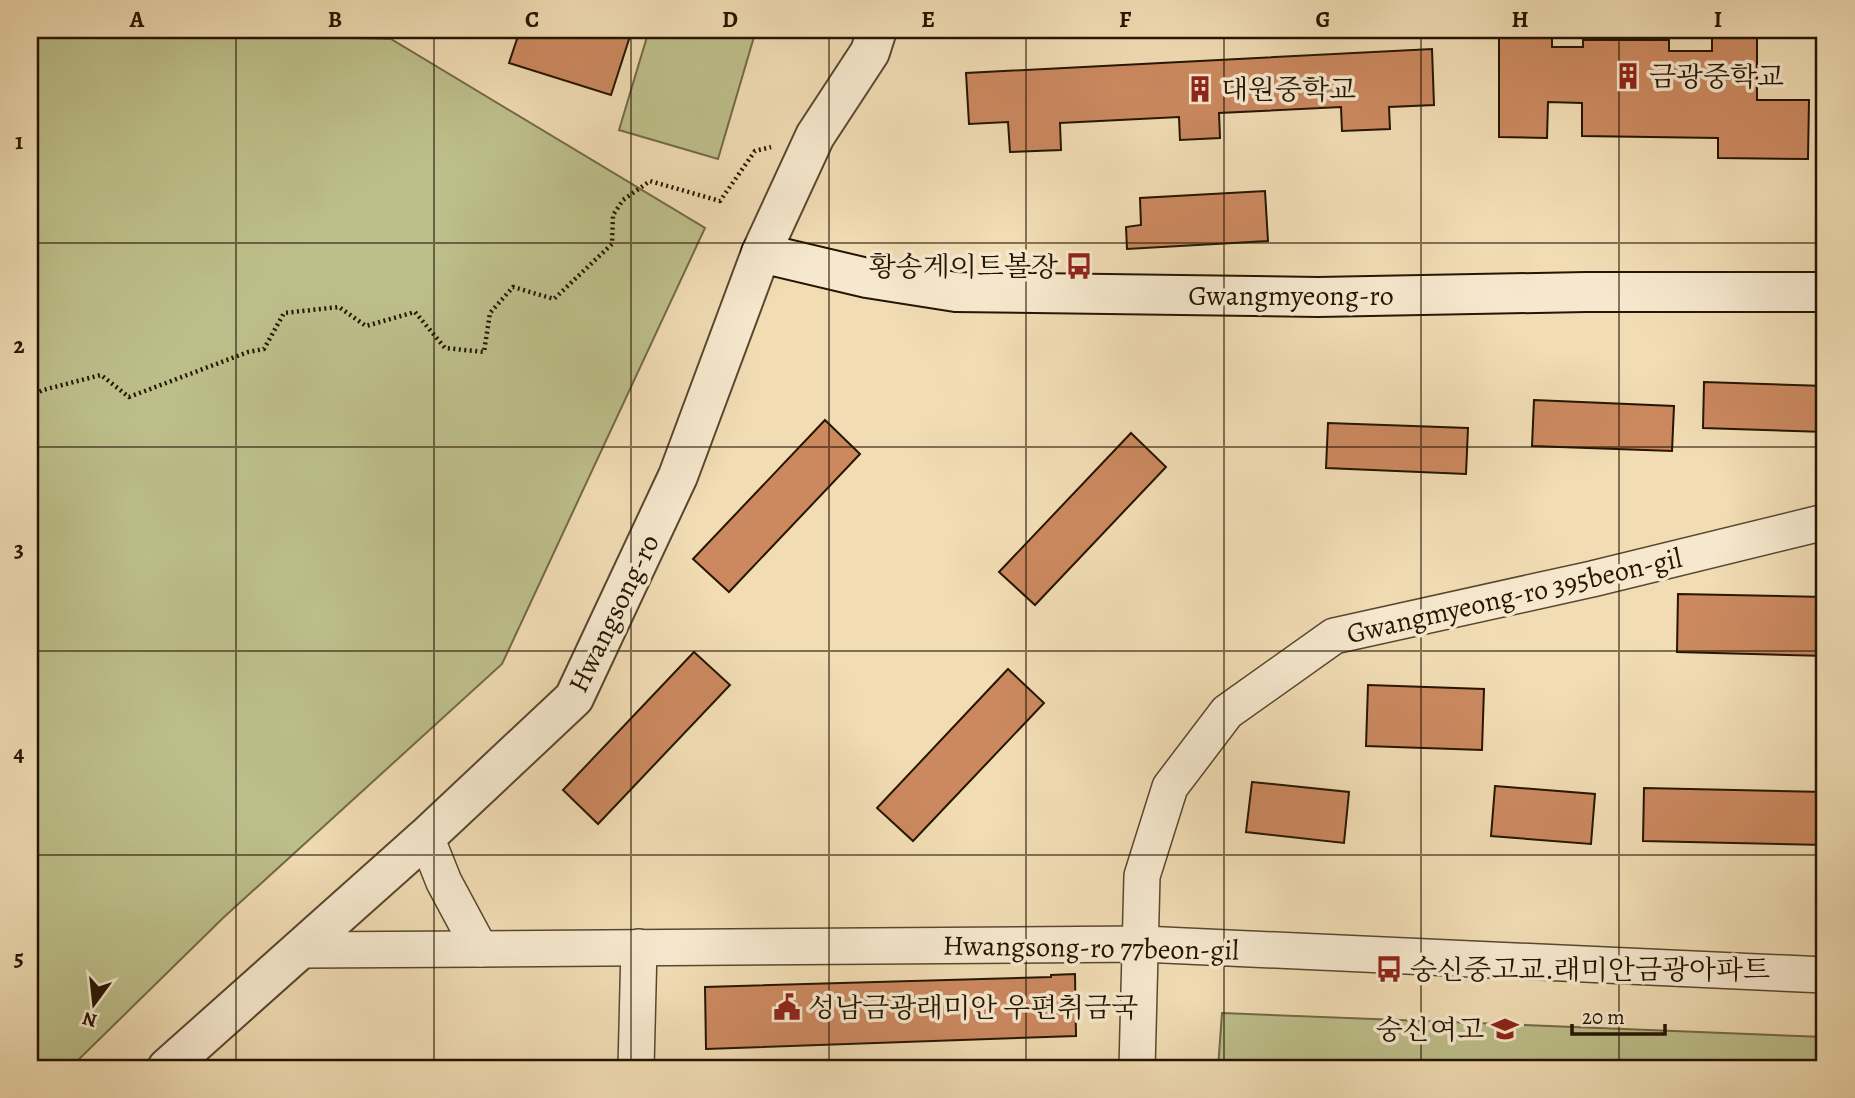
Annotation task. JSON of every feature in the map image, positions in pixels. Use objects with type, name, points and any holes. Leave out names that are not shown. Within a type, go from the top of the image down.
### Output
[{"type":"street","name":"Hwangsong-ro","points":[[167,1068],[426,836],[574,698],[678,476],[761,253],[815,136],[870,52],[877,30]]},
{"type":"street","name":"Gwangmyeong-ro","points":[[761,253],[867,278],[956,292],[1304,297],[1586,292],[1825,292]]},
{"type":"street","name":"Gwangmyeong-ro 395beon-gil","points":[[1137,1068],[1142,876],[1170,788],[1227,712],[1334,636],[1592,579],[1825,522]]},
{"type":"street","points":[[426,836],[444,882],[480,949]]},
{"type":"street","name":"Hwangsong-ro 77beon-gil","points":[[300,950],[1142,944],[1825,975]]},
{"type":"street","points":[[636,1068],[639,947]]},
{"type":"path","points":[[30,397],[43,390],[101,375],[129,397],[248,352],[264,349],[284,313],[338,307],[366,326],[415,312],[444,348],[484,352],[491,313],[513,287],[554,299],[612,244],[613,215],[624,200],[650,181],[720,201],[755,151],[815,136]]},
{"type":"green space","points":[[30,30],[391,39],[705,228],[502,664],[223,918],[70,1068],[30,1068]]},
{"type":"green space","points":[[649,30],[756,30],[718,159],[619,130]]},
{"type":"green space","points":[[1222,1013],[1825,1037],[1825,1068],[1218,1068]]},
{"type":"building","points":[[520,30],[632,30],[611,95],[509,63]]},
{"type":"building","name":"금광중학교","points":[[1499,30],[1552,30],[1552,47],[1583,47],[1583,40],[1669,40],[1669,51],[1712,51],[1712,30],[1757,30],[1757,100],[1809,100],[1808,159],[1718,158],[1718,138],[1582,136],[1582,103],[1548,102],[1547,138],[1499,137]]},
{"type":"building","name":"대원중학교","points":[[1432,49],[1434,105],[1389,107],[1390,129],[1342,131],[1341,107],[1219,113],[1220,138],[1180,140],[1179,117],[1060,123],[1061,150],[1010,152],[1008,122],[969,124],[966,73]]},
{"type":"building","points":[[1265,191],[1268,241],[1127,249],[1126,227],[1141,225],[1140,198]]},
{"type":"building","points":[[1704,382],[1825,386],[1825,432],[1703,428]]},
{"type":"building","points":[[1534,400],[1674,406],[1672,451],[1532,446]]},
{"type":"building","points":[[825,420],[860,454],[729,592],[693,559]]},
{"type":"building","points":[[1328,423],[1468,428],[1466,474],[1326,468]]},
{"type":"building","points":[[1131,433],[1166,467],[1035,605],[999,572]]},
{"type":"building","points":[[1678,594],[1825,597],[1825,656],[1677,652]]},
{"type":"building","points":[[694,652],[730,685],[598,824],[563,790]]},
{"type":"building","points":[[1008,669],[1044,703],[913,841],[877,808]]},
{"type":"building","points":[[1368,685],[1484,689],[1482,750],[1366,746]]},
{"type":"building","points":[[1252,782],[1349,792],[1344,843],[1246,832]]},
{"type":"building","points":[[1495,786],[1595,794],[1591,844],[1491,836]]},
{"type":"building","points":[[1644,788],[1825,792],[1825,845],[1643,841]]},
{"type":"building","points":[[1075,974],[1076,1036],[706,1049],[705,987],[1051,977]]},
{"type":"place","name":"금광중학교","points":[[1628,76]]},
{"type":"place","name":"대원중학교","points":[[1200,89]]},
{"type":"place","name":"황송게이트볼장","points":[[1079,266]]},
{"type":"place","name":"숭신중고교.래미안금광아파트","points":[[1389,969]]},
{"type":"place","name":"성남금광래미안 우편취금국","points":[[787,1007]]},
{"type":"place","name":"숭신여고","points":[[1505,1029]]}]
